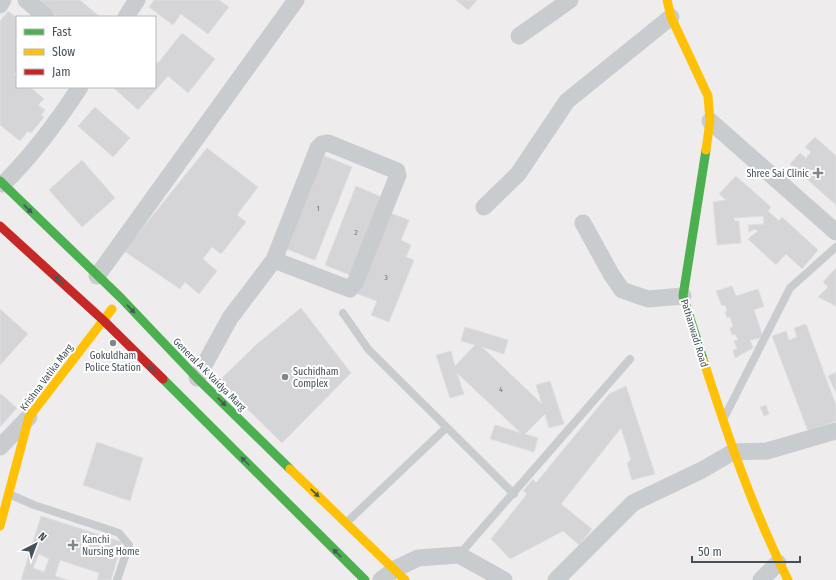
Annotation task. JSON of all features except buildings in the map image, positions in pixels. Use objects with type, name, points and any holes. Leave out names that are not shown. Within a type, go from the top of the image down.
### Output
[{"type":"main road","name":"Pathanwadi Road","points":[[667,0],[671,17],[708,96],[710,121],[683,296],[733,452],[778,562],[788,580]]},
{"type":"main road","name":"General A K Vaidya Marg","points":[[1,183],[121,298],[197,378],[400,575]]},
{"type":"main road","points":[[0,226],[103,320],[365,580]]},
{"type":"main road","name":"Krishna Vatika Marg","points":[[0,526],[29,417],[121,298]]},
{"type":"street","points":[[0,4],[3,0]]},
{"type":"street","points":[[26,0],[45,16]]},
{"type":"street","points":[[127,16],[137,0]]},
{"type":"street","points":[[97,276],[296,0]]},
{"type":"street","points":[[519,36],[570,0]]},
{"type":"street","points":[[484,208],[518,174],[567,101],[671,17]]},
{"type":"street","points":[[1,183],[22,166],[47,134],[79,88]]},
{"type":"street","points":[[710,121],[836,232]]},
{"type":"street","points":[[197,378],[230,318],[274,260],[318,148],[322,144],[328,143],[397,170],[398,175],[355,283],[350,289],[274,260]]},
{"type":"street","points":[[583,223],[611,274],[622,290],[648,299],[683,296]]},
{"type":"street","points":[[0,447],[29,417]]},
{"type":"street","points":[[561,578],[633,503],[702,470],[733,452],[767,451],[836,431]]},
{"type":"street","points":[[381,580],[400,575],[418,558],[459,555],[504,580]]},
{"type":"street","points":[[761,580],[778,562]]},
{"type":"lane","points":[[723,420],[790,288],[836,247]]},
{"type":"lane","points":[[343,313],[368,349],[514,494]]},
{"type":"lane","points":[[459,555],[514,494],[630,359]]},
{"type":"lane","points":[[346,523],[446,428]]},
{"type":"lane","points":[[8,494],[34,505],[119,533],[129,544],[117,580]]},
{"type":"traffic: fast","points":[[704,362],[683,296],[706,150]]},
{"type":"traffic: fast","points":[[0,181],[121,298],[197,378],[290,469]]},
{"type":"traffic: fast","points":[[163,379],[365,580]]},
{"type":"traffic: slow","points":[[667,0],[671,17],[708,96],[710,121],[706,150]]},
{"type":"traffic: slow","points":[[0,526],[29,417],[112,309]]},
{"type":"traffic: slow","points":[[704,362],[722,418],[752,500],[788,580]]},
{"type":"traffic: slow","points":[[290,469],[405,580]]},
{"type":"traffic: jam","points":[[0,226],[103,320],[163,379]]},
{"type":"place","name":"Shree Sai Clinic","points":[[818,173]]},
{"type":"place","name":"Gokuldham Police Station","points":[[113,343]]},
{"type":"place","name":"Suchidham Complex","points":[[285,377]]},
{"type":"place","name":"Kanchi Nursing Home","points":[[73,545]]}]
